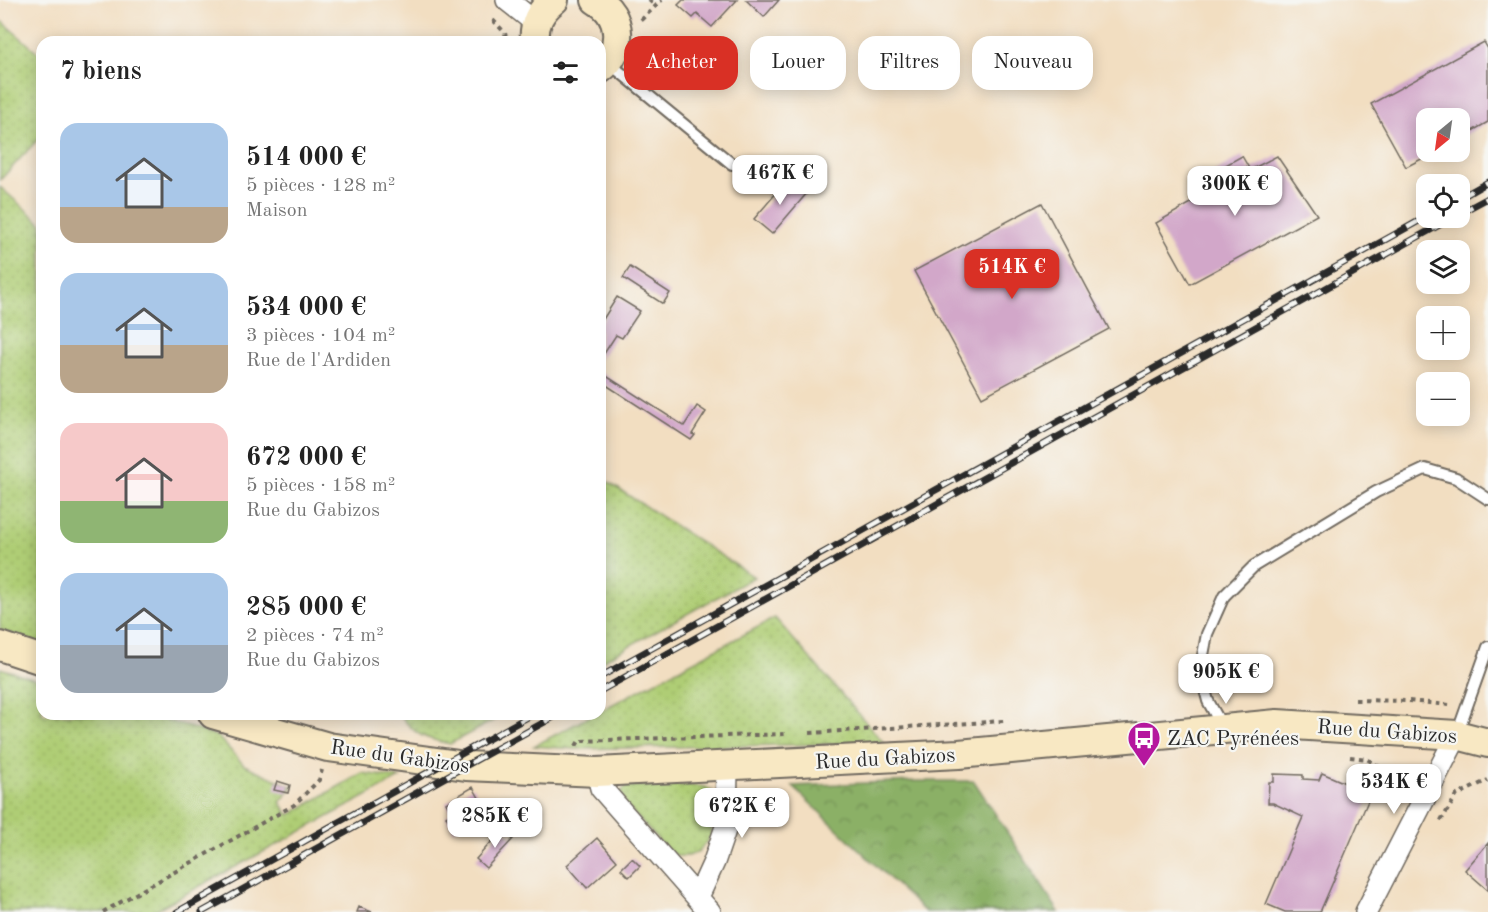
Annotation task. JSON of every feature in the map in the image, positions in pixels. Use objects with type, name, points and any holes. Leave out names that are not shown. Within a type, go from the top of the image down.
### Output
[{"type":"street","points":[[507,0],[535,32],[543,9],[554,0]]},
{"type":"street","points":[[605,2],[618,32],[616,48],[606,63]]},
{"type":"street","points":[[0,646],[36,658]]},
{"type":"street","name":"Rue du Gabizos","points":[[255,722],[328,747],[466,766],[597,772],[959,754],[1277,723],[1456,735],[1488,743]]},
{"type":"street","points":[[1366,912],[1456,735]]},
{"type":"street","points":[[704,905],[714,862],[726,827],[728,766]]},
{"type":"street","points":[[597,772],[601,788],[704,905]]},
{"type":"lane","points":[[606,68],[732,164]]},
{"type":"lane","points":[[1224,729],[1208,701],[1200,670],[1207,634],[1224,596],[1254,566],[1376,492],[1425,469],[1456,478],[1488,499]]},
{"type":"lane","points":[[1456,735],[1488,646]]},
{"type":"path","points":[[649,0],[656,6]]},
{"type":"path","points":[[103,912],[294,805],[319,780],[328,747]]},
{"type":"path","points":[[1340,756],[1367,759],[1389,773],[1399,800],[1442,819],[1457,795],[1488,780]]},
{"type":"green space","points":[[0,20],[36,51],[36,141],[0,180]]},
{"type":"green space","points":[[0,187],[36,219],[36,642],[0,630]]},
{"type":"green space","points":[[606,481],[754,577],[606,659]]},
{"type":"green space","points":[[775,618],[884,743],[574,749],[534,746],[583,720],[606,720],[606,708]]},
{"type":"green space","points":[[0,668],[36,679],[36,720],[166,720],[217,736],[244,765],[293,787],[280,802],[289,815],[362,773],[400,778],[152,912],[0,912]]},
{"type":"green space","points":[[404,720],[494,720],[450,744],[421,735]]},
{"type":"green space","points":[[974,781],[1059,912],[925,912],[792,786]]},
{"type":"green space","points":[[627,786],[706,787],[713,792],[711,836],[699,851],[689,856],[678,856],[669,852],[626,805],[621,792]]},
{"type":"building","points":[[683,0],[737,0],[712,27],[697,14],[693,18],[678,5]]},
{"type":"building","points":[[746,0],[779,0],[764,17]]},
{"type":"building","points":[[1484,42],[1488,49],[1488,122],[1470,132],[1470,108],[1416,108],[1416,162],[1406,167],[1371,104]]},
{"type":"building","points":[[1242,156],[1250,170],[1277,156],[1317,215],[1190,284],[1156,223],[1214,190],[1206,176]]},
{"type":"building","points":[[789,178],[807,193],[772,234],[754,219]]},
{"type":"building","points":[[1042,203],[1109,329],[982,397],[914,271]]},
{"type":"building","points":[[630,267],[670,293],[663,304],[623,278]]},
{"type":"building","points":[[617,297],[640,311],[622,338],[616,335],[606,351],[606,314]]},
{"type":"building","points":[[606,376],[684,426],[697,406],[706,412],[692,434],[695,435],[691,440],[606,385]]},
{"type":"building","points":[[1322,773],[1371,794],[1320,912],[1285,912],[1266,904],[1303,817],[1273,803],[1268,803],[1269,782],[1274,782],[1274,774],[1303,775],[1303,779],[1319,780]]},
{"type":"building","points":[[277,781],[290,785],[288,793],[274,790]]},
{"type":"building","points":[[473,787],[479,798],[473,802],[480,815],[454,830],[446,816],[452,813],[446,803]]},
{"type":"building","points":[[503,829],[513,839],[486,868],[476,859]]},
{"type":"building","points":[[597,838],[617,861],[587,888],[567,865]]},
{"type":"building","points":[[1488,843],[1488,890],[1465,870]]},
{"type":"building","points":[[632,858],[640,866],[629,877],[621,869]]},
{"type":"building","points":[[359,907],[372,912],[357,912]]},
{"type":"railway","points":[[1470,192],[1488,182]]},
{"type":"railway","points":[[1470,208],[1488,198]]},
{"type":"railway","points":[[606,674],[1416,223]]},
{"type":"railway","points":[[606,688],[1434,228]]},
{"type":"railway","points":[[177,912],[522,720]]},
{"type":"railway","points":[[202,912],[548,720]]},
{"type":"place","name":"ZAC Pyrénées","points":[[1144,767]]}]
